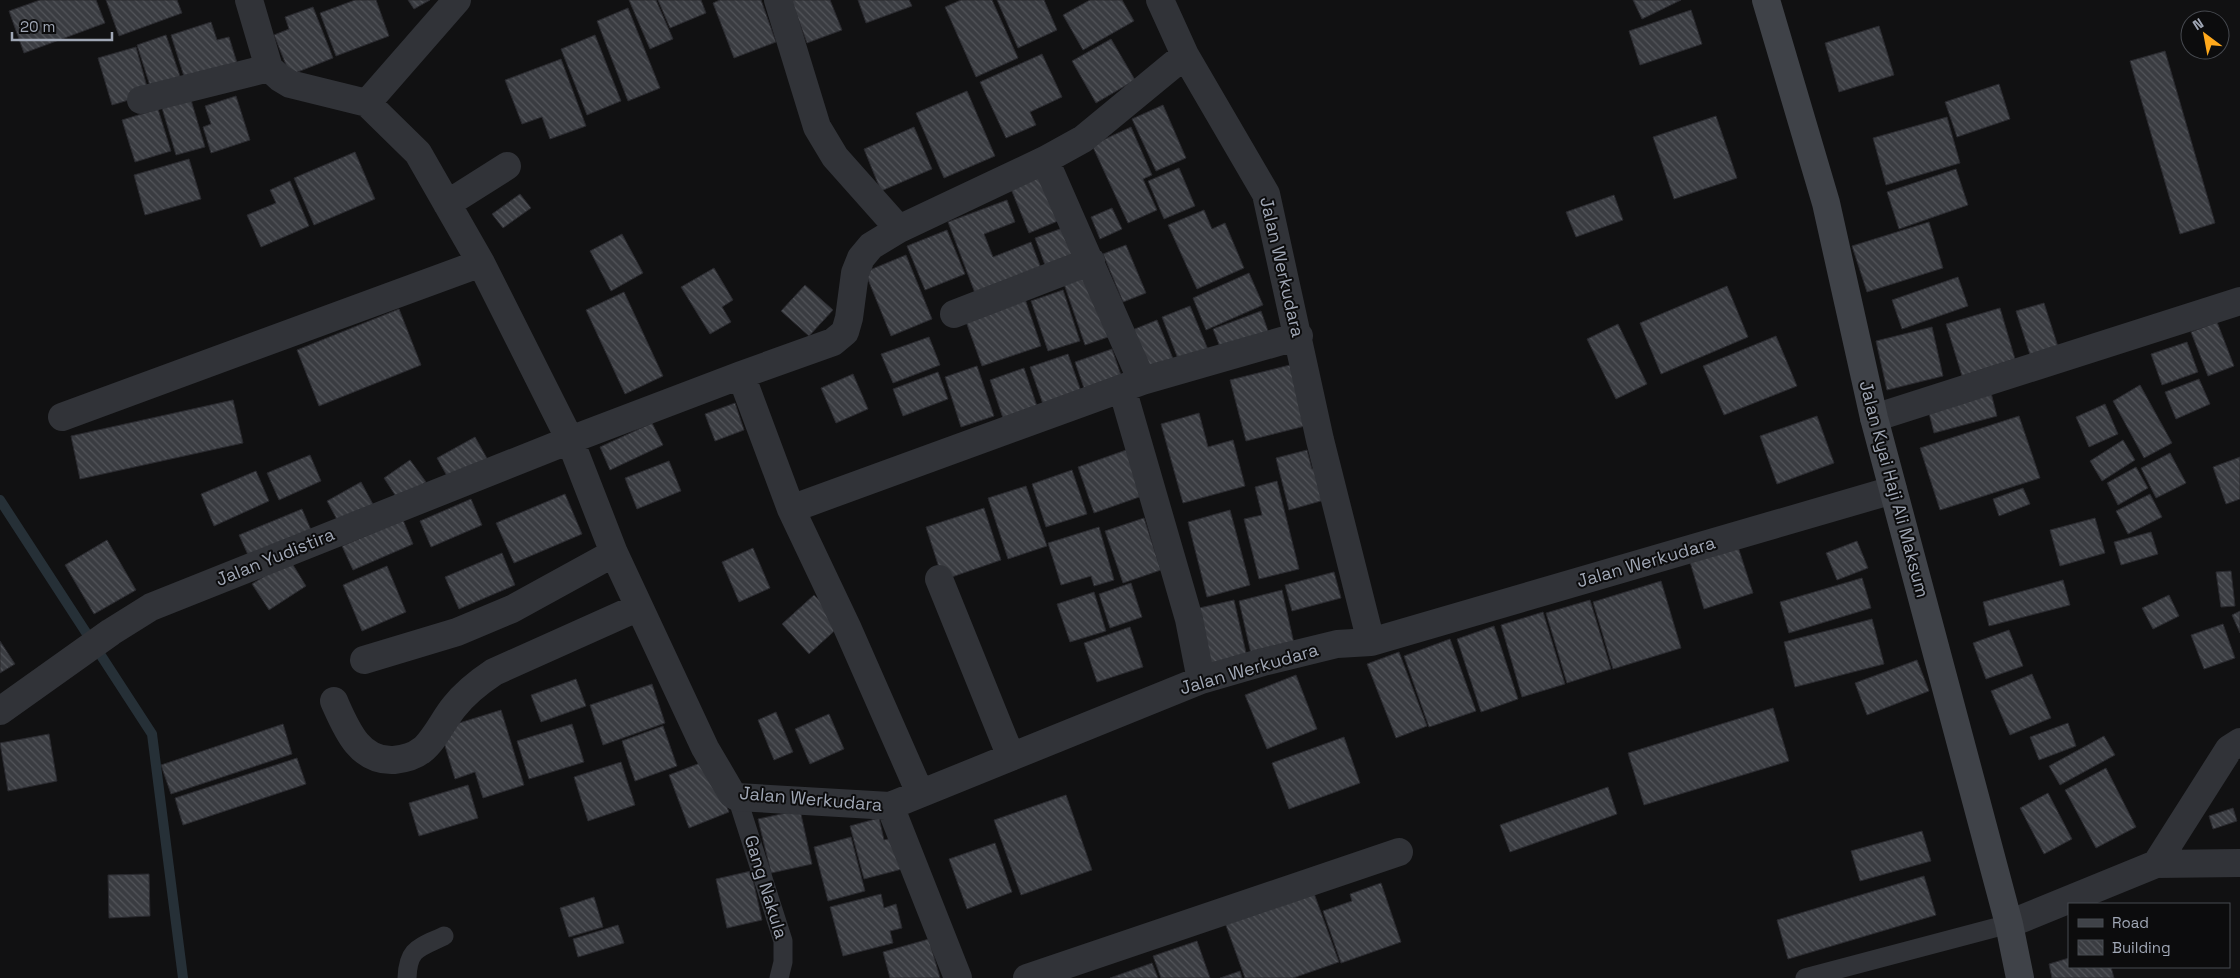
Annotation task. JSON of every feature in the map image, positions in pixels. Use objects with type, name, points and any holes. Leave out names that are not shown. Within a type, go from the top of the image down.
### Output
[{"type":"street","points":[[250,0],[269,68],[280,78],[290,84],[367,104],[457,0]]},
{"type":"street","points":[[778,0],[817,128],[835,156],[899,228]]},
{"type":"street","name":"Jalan Werkudara","points":[[1160,0],[1184,55],[1266,194],[1299,336],[1320,440],[1370,642]]},
{"type":"street","name":"Jalan Kyai Haji Ali Maksum","points":[[1766,0],[1826,204],[1874,418],[2009,924],[2020,978]]},
{"type":"street","name":"Jalan Yudistira","points":[[0,711],[111,632],[151,607],[570,440],[833,342],[845,332],[849,318],[855,273],[861,258],[871,246],[899,228],[1045,160],[1083,139],[1184,55]]},
{"type":"street","points":[[140,100],[269,68]]},
{"type":"street","name":"Jalan Werkudara","points":[[367,104],[418,153],[481,263],[570,440],[614,553],[705,748],[732,794],[737,797],[890,806],[1201,680],[1263,662],[1337,644],[1370,642],[1893,490]]},
{"type":"street","points":[[1045,160],[1091,261],[1132,384],[1189,619],[1201,680]]},
{"type":"street","points":[[447,204],[507,166]]},
{"type":"street","points":[[954,314],[1091,261]]},
{"type":"street","points":[[62,417],[481,263]]},
{"type":"street","points":[[1874,418],[2240,301]]},
{"type":"street","points":[[791,509],[1132,384],[1299,336]]},
{"type":"street","points":[[741,375],[791,509],[920,793]]},
{"type":"street","points":[[364,660],[457,632],[512,609],[614,553]]},
{"type":"street","points":[[939,578],[1011,757]]},
{"type":"street","points":[[334,701],[346,729],[363,751],[383,760],[405,759],[423,750],[454,706],[476,684],[494,672],[640,607]]},
{"type":"street","points":[[2156,864],[2229,748],[2240,742]]},
{"type":"street","points":[[890,806],[958,978]]},
{"type":"street","points":[[1027,978],[1399,852]]},
{"type":"street","points":[[2009,924],[2156,864],[2240,863]]},
{"type":"lane","name":"Gang Nakula","points":[[737,797],[783,940],[783,962],[779,978]]},
{"type":"lane","points":[[1805,978],[2009,924]]},
{"type":"lane","points":[[407,978],[408,959],[417,949],[444,936]]},
{"type":"building","points":[[40,0],[96,0],[105,23],[24,53],[9,11]]},
{"type":"building","points":[[106,0],[177,0],[182,13],[119,36]]},
{"type":"building","points":[[355,0],[376,0],[389,36],[336,56],[320,13]]},
{"type":"building","points":[[408,0],[430,0],[414,9]]},
{"type":"building","points":[[629,0],[656,0],[673,39],[650,49]]},
{"type":"building","points":[[658,0],[701,0],[706,13],[670,28]]},
{"type":"building","points":[[720,0],[761,0],[776,42],[734,58],[713,3]]},
{"type":"building","points":[[786,0],[830,0],[842,30],[807,43],[794,8]]},
{"type":"building","points":[[858,0],[909,0],[912,6],[866,23]]},
{"type":"building","points":[[961,0],[992,0],[1018,58],[976,77],[945,7]]},
{"type":"building","points":[[997,0],[1044,0],[1057,30],[1018,48]]},
{"type":"building","points":[[1090,0],[1122,0],[1134,21],[1083,50],[1063,15]]},
{"type":"building","points":[[1633,0],[1681,0],[1642,19]]},
{"type":"building","points":[[313,7],[333,58],[290,75],[274,35],[289,29],[285,17]]},
{"type":"building","points":[[628,8],[660,88],[628,101],[597,21]]},
{"type":"building","points":[[1691,10],[1702,44],[1640,65],[1629,31]]},
{"type":"building","points":[[211,22],[217,40],[229,37],[238,66],[186,83],[171,35]]},
{"type":"building","points":[[1879,26],[1894,75],[1839,92],[1825,43]]},
{"type":"building","points":[[166,35],[182,82],[152,92],[137,45]]},
{"type":"building","points":[[595,35],[621,101],[587,115],[561,49]]},
{"type":"building","points":[[1111,39],[1135,80],[1096,103],[1072,61]]},
{"type":"building","points":[[136,47],[149,94],[112,105],[98,58]]},
{"type":"building","points":[[2165,51],[2215,223],[2180,234],[2130,61]]},
{"type":"building","points":[[1042,54],[1062,97],[1030,112],[1036,125],[1006,138],[980,82]]},
{"type":"building","points":[[561,59],[586,126],[550,139],[542,117],[522,124],[505,80]]},
{"type":"building","points":[[1999,84],[2010,119],[1957,137],[1945,102]]},
{"type":"building","points":[[967,91],[995,156],[944,178],[916,113]]},
{"type":"building","points":[[236,96],[250,140],[211,153],[203,127],[211,124],[205,106]]},
{"type":"building","points":[[191,100],[205,147],[176,155],[162,108]]},
{"type":"building","points":[[1163,105],[1186,158],[1156,171],[1132,119]]},
{"type":"building","points":[[158,109],[171,151],[135,162],[122,120]]},
{"type":"building","points":[[1716,116],[1737,178],[1674,199],[1653,137]]},
{"type":"building","points":[[1947,117],[1960,163],[1886,185],[1873,138]]},
{"type":"building","points":[[914,127],[932,169],[881,191],[864,149]]},
{"type":"building","points":[[1131,127],[1152,175],[1143,179],[1157,210],[1128,223],[1092,145]]},
{"type":"building","points":[[355,152],[375,199],[314,225],[294,178]]},
{"type":"building","points":[[189,159],[201,199],[145,215],[134,175]]},
{"type":"building","points":[[1179,168],[1195,206],[1164,219],[1148,181]]},
{"type":"building","points":[[1956,169],[1968,205],[1899,229],[1887,192]]},
{"type":"building","points":[[1047,174],[1065,218],[1029,233],[1011,189]]},
{"type":"building","points":[[290,181],[309,226],[261,247],[247,215],[276,203],[270,190]]},
{"type":"building","points":[[520,194],[531,208],[503,228],[492,214]]},
{"type":"building","points":[[1614,195],[1623,220],[1576,237],[1566,212]]},
{"type":"building","points":[[1007,200],[1015,222],[984,234],[993,257],[1031,242],[1044,276],[978,301],[948,222]]},
{"type":"building","points":[[1112,208],[1122,229],[1100,239],[1091,217]]},
{"type":"building","points":[[1204,210],[1212,229],[1225,223],[1244,268],[1197,289],[1168,225]]},
{"type":"building","points":[[1929,222],[1943,268],[1867,292],[1852,246]]},
{"type":"building","points":[[1071,225],[1085,259],[1048,273],[1035,238]]},
{"type":"building","points":[[947,230],[965,274],[925,290],[907,246]]},
{"type":"building","points":[[622,234],[643,273],[611,291],[590,251]]},
{"type":"building","points":[[1126,245],[1146,293],[1123,302],[1103,254]]},
{"type":"building","points":[[906,255],[932,319],[891,336],[865,272]]},
{"type":"building","points":[[714,268],[733,300],[722,307],[731,322],[710,334],[681,287]]},
{"type":"building","points":[[1089,272],[1111,336],[1085,345],[1063,281]]},
{"type":"building","points":[[1249,273],[1263,305],[1206,330],[1193,298]]},
{"type":"building","points":[[1958,277],[1968,306],[1902,329],[1892,300]]},
{"type":"building","points":[[805,285],[833,310],[809,336],[781,311]]},
{"type":"building","points":[[1727,286],[1748,337],[1661,374],[1640,323]]},
{"type":"building","points":[[1063,290],[1080,341],[1048,351],[1031,301]]},
{"type":"building","points":[[624,292],[663,376],[625,394],[586,310]]},
{"type":"building","points":[[1024,296],[1041,346],[982,366],[964,316]]},
{"type":"building","points":[[2044,303],[2061,356],[2033,364],[2016,311]]},
{"type":"building","points":[[1190,306],[1209,352],[1180,364],[1162,317]]},
{"type":"building","points":[[2000,308],[2015,359],[1962,376],[1946,324]]},
{"type":"building","points":[[399,309],[421,365],[319,406],[297,350]]},
{"type":"building","points":[[1261,311],[1269,334],[1222,352],[1213,329]]},
{"type":"building","points":[[1157,320],[1174,361],[1143,374],[1125,333]]},
{"type":"building","points":[[2217,322],[2234,366],[2208,376],[2191,332]]},
{"type":"building","points":[[1618,324],[1647,384],[1616,399],[1587,339]]},
{"type":"building","points":[[1932,327],[1943,376],[1887,390],[1876,341]]},
{"type":"building","points":[[1776,336],[1797,386],[1724,415],[1703,366]]},
{"type":"building","points":[[929,337],[940,365],[893,383],[881,354]]},
{"type":"building","points":[[2187,342],[2198,372],[2162,385],[2151,354]]},
{"type":"building","points":[[1112,349],[1123,381],[1086,394],[1075,362]]},
{"type":"building","points":[[1068,354],[1082,394],[1044,407],[1030,367]]},
{"type":"building","points":[[1290,365],[1305,426],[1246,441],[1230,380]]},
{"type":"building","points":[[977,366],[994,416],[961,427],[945,377]]},
{"type":"building","points":[[1024,368],[1038,409],[1004,421],[990,380]]},
{"type":"building","points":[[938,372],[948,399],[903,416],[893,389]]},
{"type":"building","points":[[853,374],[868,409],[836,423],[821,388]]},
{"type":"building","points":[[2199,379],[2210,404],[2176,419],[2165,392]]},
{"type":"building","points":[[2140,385],[2172,443],[2144,458],[2113,401]]},
{"type":"building","points":[[1990,389],[1997,416],[1934,433],[1927,405]]},
{"type":"building","points":[[233,400],[243,443],[80,479],[71,436]]},
{"type":"building","points":[[735,403],[744,430],[715,441],[705,414]]},
{"type":"building","points":[[2105,404],[2118,434],[2089,447],[2076,417]]},
{"type":"building","points":[[1199,413],[1208,447],[1233,440],[1245,486],[1183,503],[1161,424]]},
{"type":"building","points":[[1817,416],[1834,463],[1777,484],[1760,436]]},
{"type":"building","points":[[2019,416],[2040,478],[1940,510],[1920,448]]},
{"type":"building","points":[[652,423],[663,445],[610,470],[600,447]]},
{"type":"building","points":[[475,437],[489,462],[451,483],[437,458]]},
{"type":"building","points":[[2123,440],[2135,460],[2102,481],[2090,461]]},
{"type":"building","points":[[1129,449],[1145,495],[1094,513],[1078,467]]},
{"type":"building","points":[[1307,450],[1312,469],[1320,467],[1328,499],[1289,510],[1276,458]]},
{"type":"building","points":[[2170,453],[2186,483],[2156,498],[2141,468]]},
{"type":"building","points":[[310,455],[321,481],[279,500],[267,473]]},
{"type":"building","points":[[2240,457],[2240,499],[2226,504],[2213,467]]},
{"type":"building","points":[[410,460],[426,482],[399,501],[384,478]]},
{"type":"building","points":[[669,461],[681,491],[637,509],[625,478]]},
{"type":"building","points":[[2136,467],[2148,488],[2118,505],[2107,483]]},
{"type":"building","points":[[1072,470],[1087,514],[1046,527],[1032,484]]},
{"type":"building","points":[[256,471],[269,501],[214,526],[201,494]]},
{"type":"building","points":[[1277,481],[1299,569],[1259,579],[1244,519],[1262,515],[1255,487]]},
{"type":"building","points":[[361,482],[375,508],[341,527],[327,501]]},
{"type":"building","points":[[1026,486],[1047,546],[1008,559],[988,498]]},
{"type":"building","points":[[2023,488],[2030,504],[1999,516],[1993,499]]},
{"type":"building","points":[[565,494],[582,534],[514,563],[496,523]]},
{"type":"building","points":[[2150,494],[2162,517],[2128,534],[2116,511]]},
{"type":"building","points":[[471,499],[482,525],[431,547],[420,521]]},
{"type":"building","points":[[984,508],[1001,560],[943,580],[926,527]]},
{"type":"building","points":[[302,509],[311,530],[249,557],[239,535]]},
{"type":"building","points":[[1230,510],[1250,585],[1207,597],[1188,522]]},
{"type":"building","points":[[1144,518],[1161,570],[1123,583],[1105,531]]},
{"type":"building","points":[[2095,518],[2105,553],[2060,566],[2050,530]]},
{"type":"building","points":[[403,520],[413,544],[353,570],[342,546]]},
{"type":"building","points":[[1099,527],[1114,580],[1094,586],[1091,576],[1061,585],[1048,543]]},
{"type":"building","points":[[2151,532],[2158,554],[2121,565],[2114,542]]},
{"type":"building","points":[[107,540],[136,590],[94,614],[65,565]]},
{"type":"building","points":[[1857,541],[1868,568],[1837,580],[1826,553]]},
{"type":"building","points":[[1738,547],[1753,593],[1704,609],[1690,562]]},
{"type":"building","points":[[753,548],[770,588],[739,602],[722,562]]},
{"type":"building","points":[[502,553],[515,585],[459,609],[445,577]]},
{"type":"building","points":[[290,560],[306,586],[269,610],[252,584]]},
{"type":"building","points":[[387,566],[406,612],[362,631],[343,585]]},
{"type":"building","points":[[2231,571],[2235,606],[2221,607],[2216,572]]},
{"type":"building","points":[[1334,572],[1341,598],[1292,611],[1285,585]]},
{"type":"building","points":[[1862,578],[1871,608],[1789,633],[1780,602]]},
{"type":"building","points":[[2063,580],[2070,605],[1989,626],[1983,602]]},
{"type":"building","points":[[1661,581],[1681,648],[1613,669],[1593,602]]},
{"type":"building","points":[[1131,583],[1142,617],[1110,628],[1099,594]]},
{"type":"building","points":[[1282,590],[1295,648],[1252,658],[1239,601]]},
{"type":"building","points":[[1094,592],[1106,631],[1070,642],[1057,604]]},
{"type":"building","points":[[814,595],[842,624],[809,654],[782,624]]},
{"type":"building","points":[[2169,595],[2179,616],[2153,629],[2142,608]]},
{"type":"building","points":[[1234,600],[1247,657],[1208,665],[1195,609]]},
{"type":"building","points":[[1590,600],[1611,669],[1567,683],[1546,613]]},
{"type":"building","points":[[2240,611],[2240,633],[2232,615]]},
{"type":"building","points":[[1543,612],[1565,684],[1522,697],[1501,625]]},
{"type":"building","points":[[1872,619],[1884,664],[1795,687],[1784,642]]},
{"type":"building","points":[[2223,624],[2235,658],[2204,669],[2191,635]]},
{"type":"building","points":[[1494,626],[1518,699],[1481,712],[1457,639]]},
{"type":"building","points":[[1130,627],[1143,667],[1097,682],[1084,643]]},
{"type":"building","points":[[2009,630],[2023,666],[1986,679],[1973,643]]},
{"type":"building","points":[[1450,639],[1476,711],[1429,727],[1404,656]]},
{"type":"building","points":[[0,641],[15,664],[0,673]]},
{"type":"building","points":[[1399,652],[1427,726],[1396,738],[1367,664]]},
{"type":"building","points":[[1917,660],[1929,691],[1867,715],[1855,683]]},
{"type":"building","points":[[2032,674],[2051,718],[2010,735],[1991,691]]},
{"type":"building","points":[[1296,675],[1317,729],[1267,749],[1245,695]]},
{"type":"building","points":[[576,679],[586,706],[541,722],[531,695]]},
{"type":"building","points":[[652,684],[665,723],[603,745],[590,705]]},
{"type":"building","points":[[1773,708],[1789,761],[1644,805],[1628,753]]},
{"type":"building","points":[[501,710],[524,785],[483,798],[475,772],[455,779],[440,729]]},
{"type":"building","points":[[776,712],[793,752],[774,760],[758,720]]},
{"type":"building","points":[[829,714],[844,749],[810,764],[795,729]]},
{"type":"building","points":[[2068,723],[2076,746],[2039,760],[2030,737]]},
{"type":"building","points":[[283,724],[292,754],[171,794],[161,765]]},
{"type":"building","points":[[572,724],[584,762],[529,779],[517,741]]},
{"type":"building","points":[[663,726],[677,766],[635,781],[622,741]]},
{"type":"building","points":[[49,734],[57,781],[8,791],[0,743]]},
{"type":"building","points":[[2104,736],[2115,755],[2060,785],[2049,766]]},
{"type":"building","points":[[1344,737],[1360,783],[1289,809],[1272,763]]},
{"type":"building","points":[[297,758],[306,784],[183,825],[175,798]]},
{"type":"building","points":[[708,760],[729,812],[689,828],[669,775]]},
{"type":"building","points":[[621,762],[635,805],[588,821],[574,777]]},
{"type":"building","points":[[2106,768],[2136,827],[2096,848],[2065,790]]},
{"type":"building","points":[[468,785],[478,818],[419,836],[409,803]]},
{"type":"building","points":[[1608,787],[1617,814],[1510,852],[1500,825]]},
{"type":"building","points":[[2048,793],[2072,839],[2044,854],[2020,808]]},
{"type":"building","points":[[1066,795],[1092,870],[1021,895],[994,820]]},
{"type":"building","points":[[2233,808],[2237,821],[2213,829],[2209,816]]},
{"type":"building","points":[[800,810],[812,864],[771,873],[758,819]]},
{"type":"building","points":[[879,818],[884,840],[898,837],[906,868],[864,879],[850,826]]},
{"type":"building","points":[[1922,831],[1931,861],[1860,881],[1851,851]]},
{"type":"building","points":[[851,837],[865,891],[828,901],[814,847]]},
{"type":"building","points":[[995,843],[1012,892],[967,909],[949,859]]},
{"type":"building","points":[[751,871],[762,920],[727,928],[716,879]]},
{"type":"building","points":[[149,874],[150,916],[109,918],[108,875]]},
{"type":"building","points":[[1924,876],[1936,915],[1788,959],[1777,920]]},
{"type":"building","points":[[1381,883],[1401,942],[1341,963],[1323,911],[1352,901],[1350,894]]},
{"type":"building","points":[[1312,888],[1339,962],[1293,978],[1245,978],[1224,920]]},
{"type":"building","points":[[881,894],[884,908],[896,904],[902,928],[890,931],[893,943],[843,956],[830,907]]},
{"type":"building","points":[[594,897],[603,927],[569,937],[560,908]]},
{"type":"building","points":[[618,925],[624,943],[578,957],[573,939]]},
{"type":"building","points":[[929,939],[940,978],[890,978],[883,952]]},
{"type":"building","points":[[1197,941],[1210,978],[1161,978],[1153,956]]},
{"type":"building","points":[[2068,958],[2068,968],[2111,968],[2114,978],[2052,978],[2049,964]]},
{"type":"building","points":[[1152,963],[1158,978],[1110,978]]},
{"type":"building","points":[[1240,971],[1242,978],[1220,978]]},
{"type":"waterway","points":[[0,500],[152,734],[183,978]]}]
